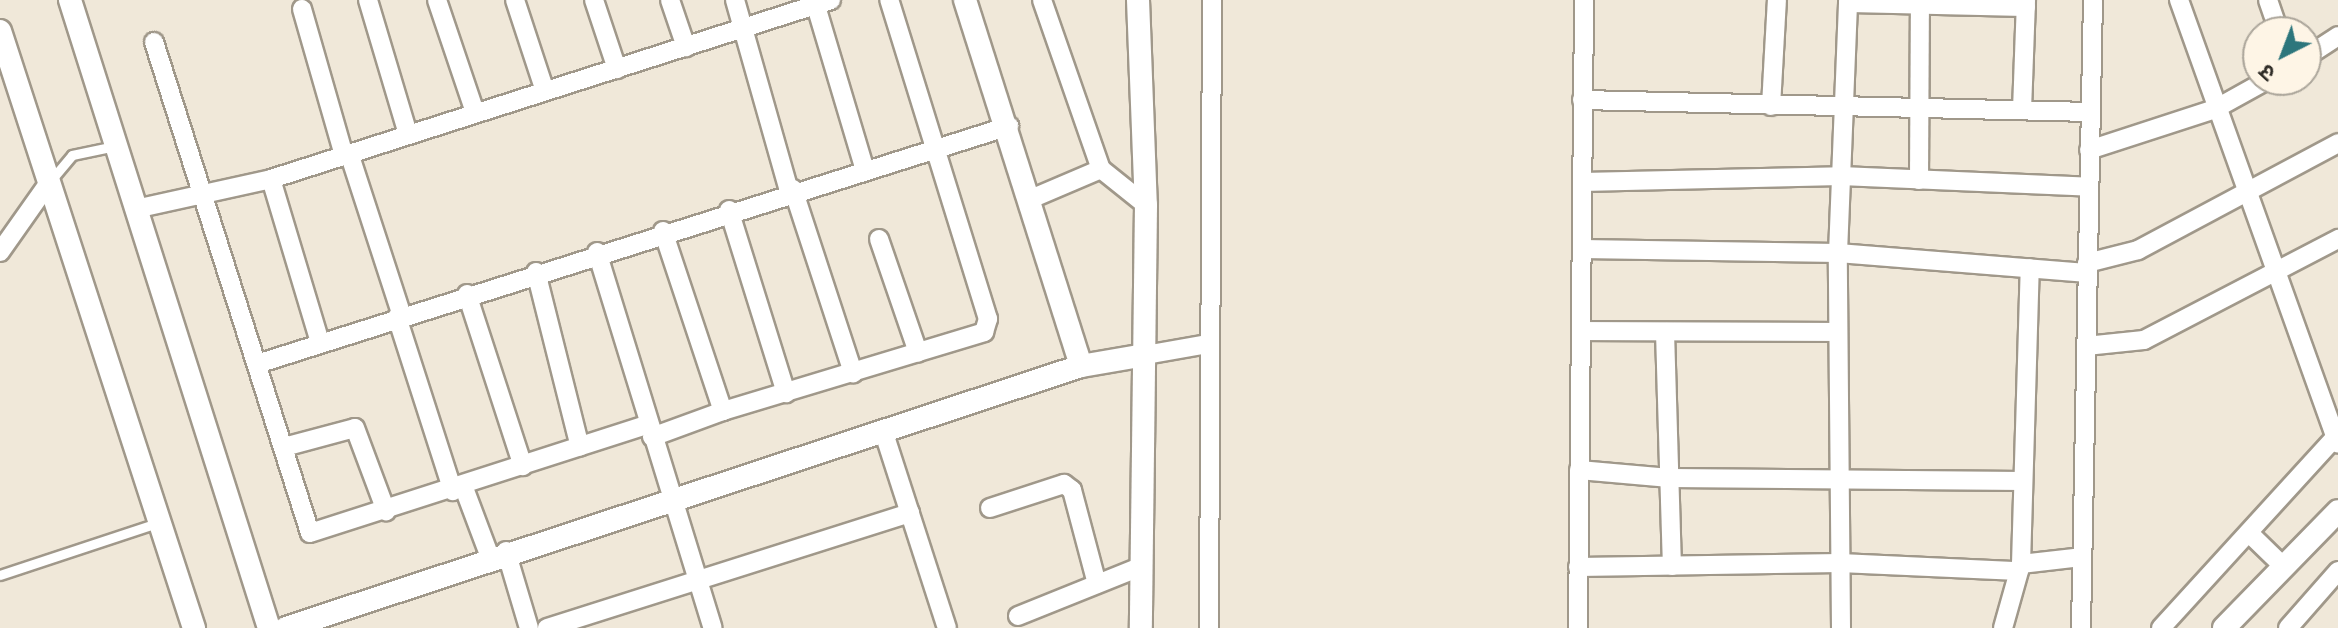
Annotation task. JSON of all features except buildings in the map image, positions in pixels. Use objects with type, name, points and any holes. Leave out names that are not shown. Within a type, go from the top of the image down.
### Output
[{"type":"street","points":[[70,0],[269,628]]},
{"type":"street","points":[[368,0],[408,134]]},
{"type":"street","points":[[437,0],[475,112]]},
{"type":"street","points":[[515,0],[545,91]]},
{"type":"street","points":[[594,0],[617,69]]},
{"type":"street","points":[[670,0],[686,47]]},
{"type":"street","points":[[735,0],[791,190],[853,373]]},
{"type":"street","points":[[154,42],[208,198],[310,533],[458,490],[580,447],[723,411],[853,373],[989,326],[930,145],[889,0]]},
{"type":"street","points":[[965,0],[1033,198],[1081,366]]},
{"type":"street","points":[[1042,0],[1101,169],[1146,205]]},
{"type":"street","points":[[1138,0],[1146,205],[1141,628]]},
{"type":"street","points":[[1209,628],[1212,0]]},
{"type":"street","points":[[1578,628],[1584,0]]},
{"type":"street","points":[[1771,106],[1777,0]]},
{"type":"street","points":[[2081,628],[2093,0]]},
{"type":"street","points":[[2161,628],[2337,438],[2249,190],[2215,109],[2179,0]]},
{"type":"street","points":[[1841,628],[1838,253],[1848,2],[2026,4],[2022,110]]},
{"type":"street","points":[[135,209],[208,198],[475,112],[746,31],[824,3],[864,167]]},
{"type":"street","points":[[1919,180],[1920,5]]},
{"type":"street","points":[[302,9],[399,316],[458,490],[498,554],[529,628]]},
{"type":"street","points":[[0,31],[194,628]]},
{"type":"street","points":[[2089,150],[2215,109],[2242,94]]},
{"type":"street","points":[[1582,100],[1920,111],[2090,112]]},
{"type":"street","points":[[257,364],[930,145],[1009,126]]},
{"type":"street","points":[[1582,249],[1838,253],[2030,268],[2087,268],[2138,250],[2338,143]]},
{"type":"street","points":[[1033,198],[1101,169]]},
{"type":"street","points":[[1582,182],[1841,176],[2089,187]]},
{"type":"street","points":[[271,179],[320,342]]},
{"type":"street","points":[[0,252],[50,181]]},
{"type":"street","points":[[729,210],[786,393]]},
{"type":"street","points":[[663,231],[723,411]]},
{"type":"street","points":[[879,239],[918,352]]},
{"type":"street","points":[[2086,346],[2144,340],[2338,239]]},
{"type":"street","points":[[597,252],[713,628]]},
{"type":"street","points":[[2003,628],[2020,568],[2030,268]]},
{"type":"street","points":[[536,272],[580,447]]},
{"type":"street","points":[[467,294],[523,466]]},
{"type":"street","points":[[1581,331],[1838,332]]},
{"type":"street","points":[[1665,332],[1672,566]]},
{"type":"street","points":[[286,628],[498,554],[1081,366],[1208,344]]},
{"type":"street","points":[[284,447],[355,428],[386,511]]},
{"type":"street","points":[[883,430],[947,628]]},
{"type":"street","points":[[1579,470],[1670,478],[2023,481]]},
{"type":"street","points":[[990,508],[1064,484],[1072,490],[1097,584]]},
{"type":"street","points":[[2224,628],[2338,511]]},
{"type":"street","points":[[547,628],[910,513]]},
{"type":"street","points":[[2249,533],[2284,567]]},
{"type":"street","points":[[1578,567],[1840,563],[2020,568],[2082,557]]},
{"type":"street","points":[[1018,616],[1140,567]]},
{"type":"street","points":[[2288,628],[2338,571]]},
{"type":"lane","points":[[50,181],[72,155],[115,146]]},
{"type":"lane","points":[[0,575],[160,522]]}]
